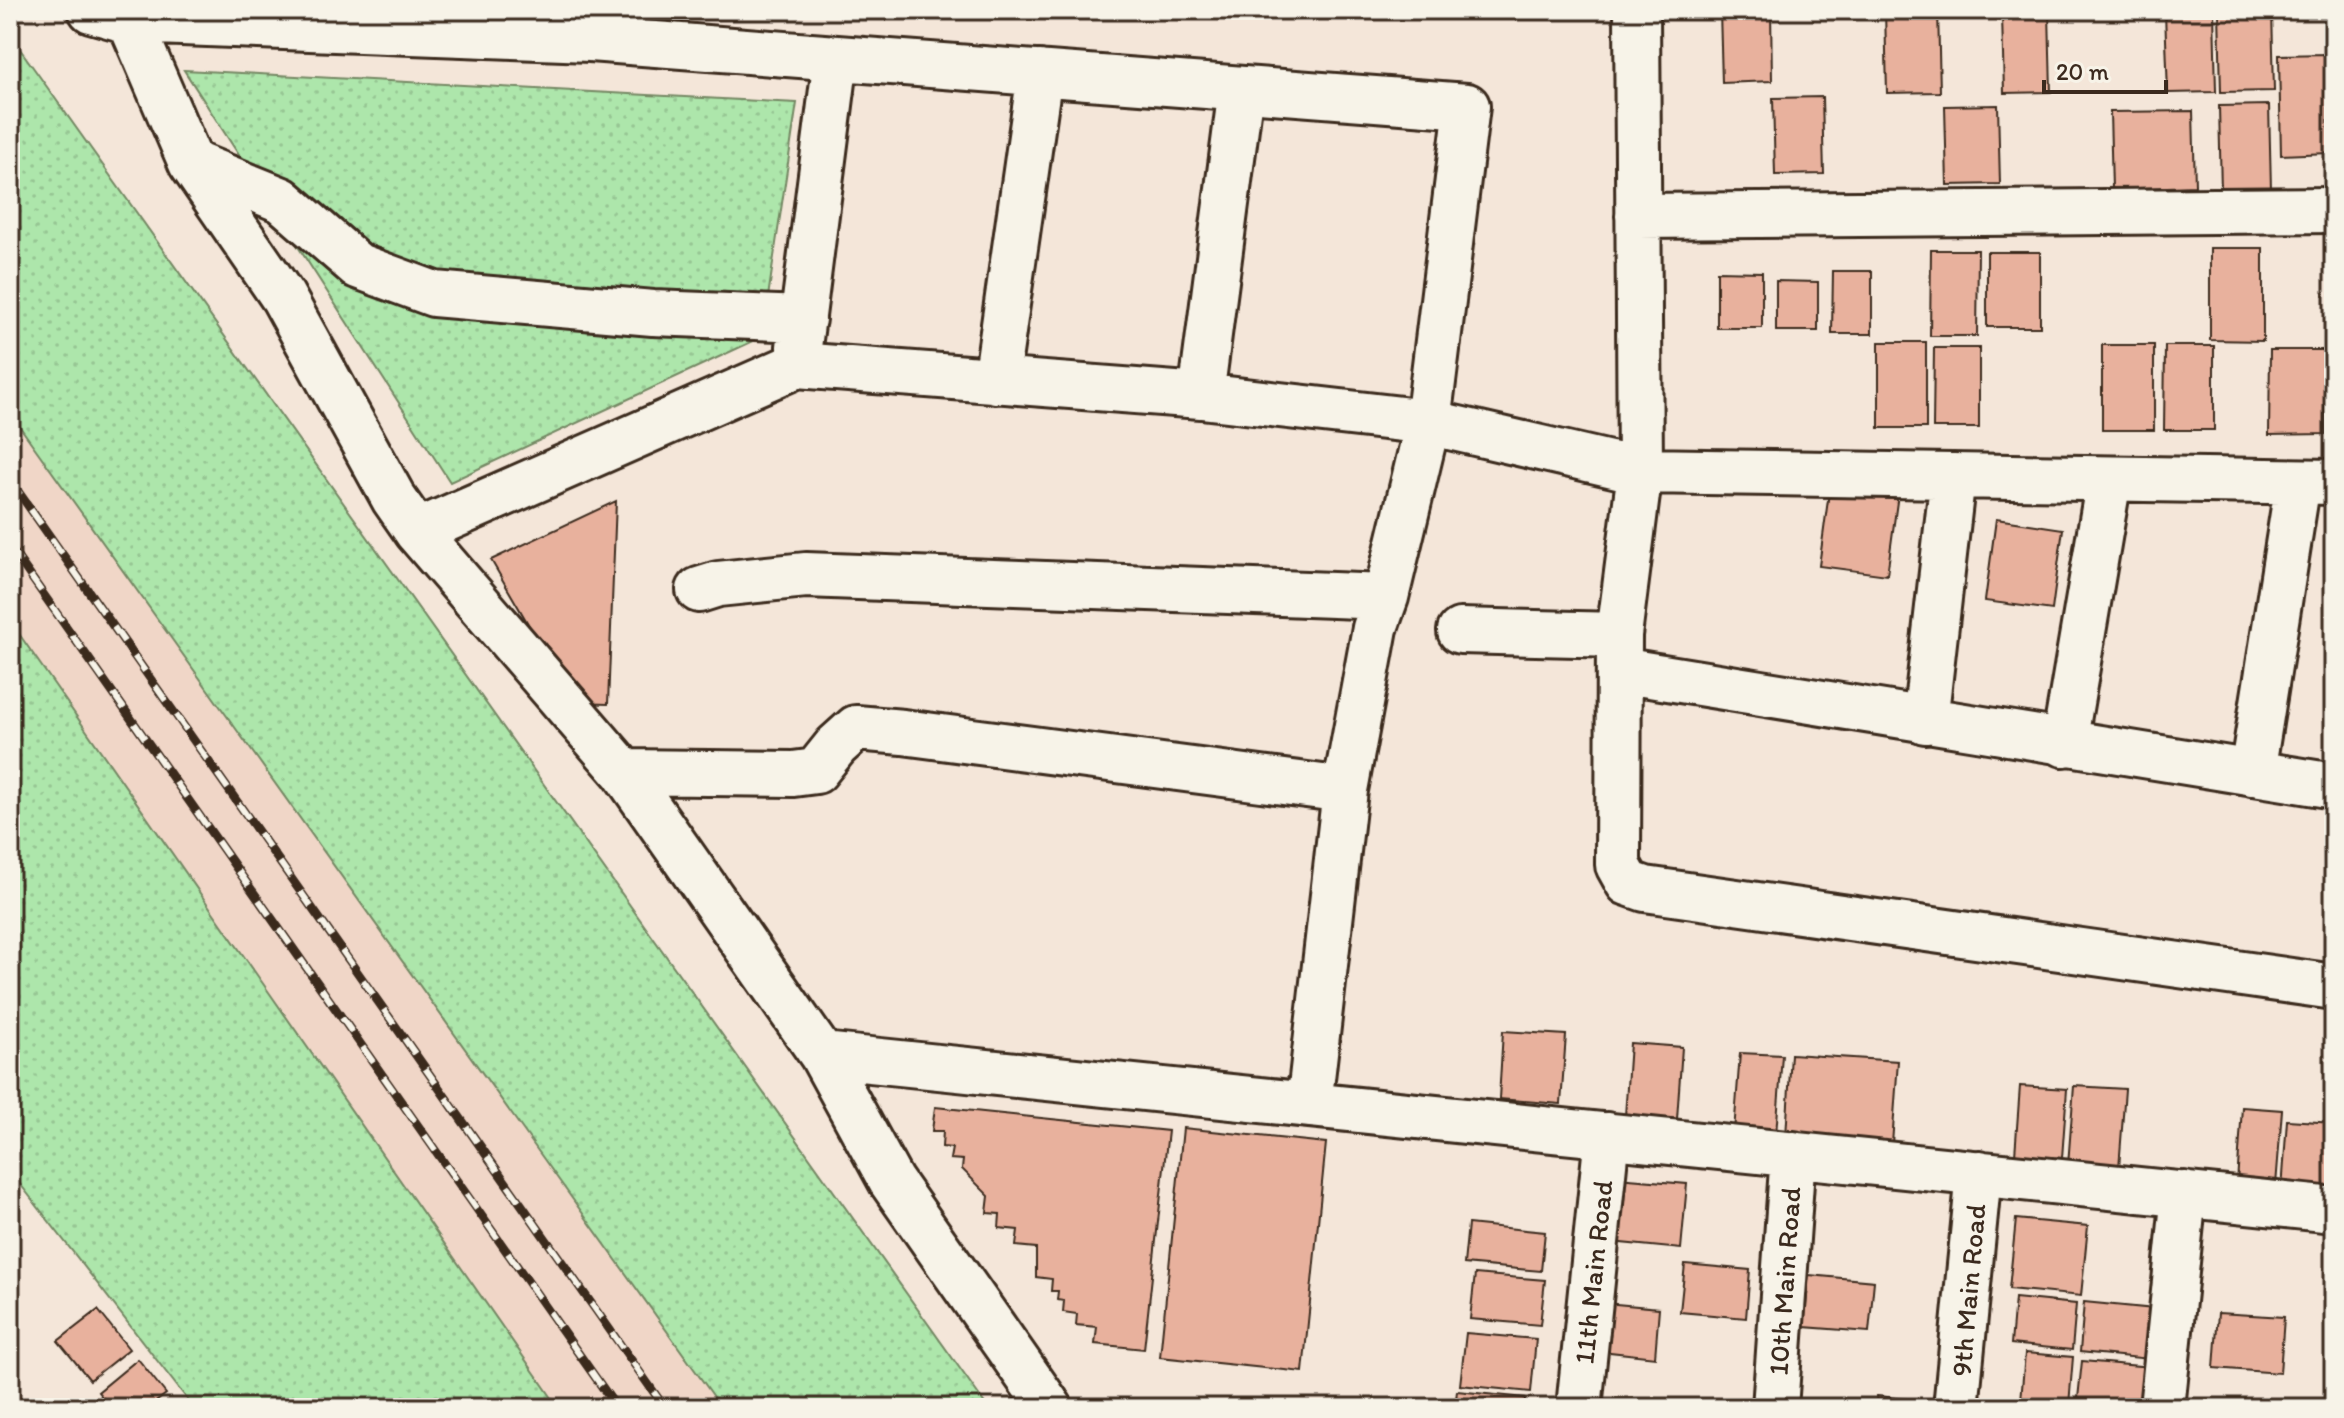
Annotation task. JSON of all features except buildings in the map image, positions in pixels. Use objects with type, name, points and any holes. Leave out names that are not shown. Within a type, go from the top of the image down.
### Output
[{"type":"street","points":[[1637,10],[1640,471],[1619,653],[1618,865],[1628,883],[1645,889],[2334,987]]},
{"type":"street","points":[[111,15],[590,39],[1467,106],[1428,422],[1386,597],[1375,628],[1345,790],[1309,1105]]},
{"type":"street","points":[[111,15],[191,163],[283,297],[394,499],[417,532],[624,772],[822,1055],[891,1181],[1050,1408]]},
{"type":"street","points":[[797,365],[836,58]]},
{"type":"street","points":[[996,381],[1040,73]]},
{"type":"street","points":[[1201,396],[1241,89]]},
{"type":"street","points":[[191,163],[282,200],[358,266],[434,294],[653,313],[803,319]]},
{"type":"street","points":[[1638,216],[2334,210]]},
{"type":"street","points":[[417,532],[797,365],[1201,396],[1428,422],[1640,471],[2316,482],[2252,773]]},
{"type":"street","points":[[1925,721],[1953,476]]},
{"type":"street","points":[[2064,744],[2109,479]]},
{"type":"street","points":[[699,590],[718,584],[806,575],[1386,597]]},
{"type":"street","points":[[1460,631],[1619,653],[1925,721],[2334,786]]},
{"type":"street","points":[[624,772],[793,774],[816,771],[856,728],[1345,790]]},
{"type":"street","points":[[822,1055],[2334,1210]]},
{"type":"street","name":"11th Main Road","points":[[1579,1408],[1607,1135]]},
{"type":"street","name":"10th Main Road","points":[[1775,1408],[1793,1154]]},
{"type":"street","name":"9th Main Road","points":[[1956,1408],[1979,1173]]},
{"type":"street","points":[[2162,1408],[2184,1194]]},
{"type":"shaded area","points":[[10,413],[722,1408],[559,1408],[10,621]]},
{"type":"green space","points":[[10,35],[988,1408],[722,1408],[10,413]]},
{"type":"green space","points":[[184,70],[797,103],[762,337],[450,482]]},
{"type":"green space","points":[[10,621],[559,1408],[194,1408],[10,1171]]},
{"type":"railway","points":[[10,480],[665,1408]]},
{"type":"railway","points":[[10,547],[617,1408]]}]
